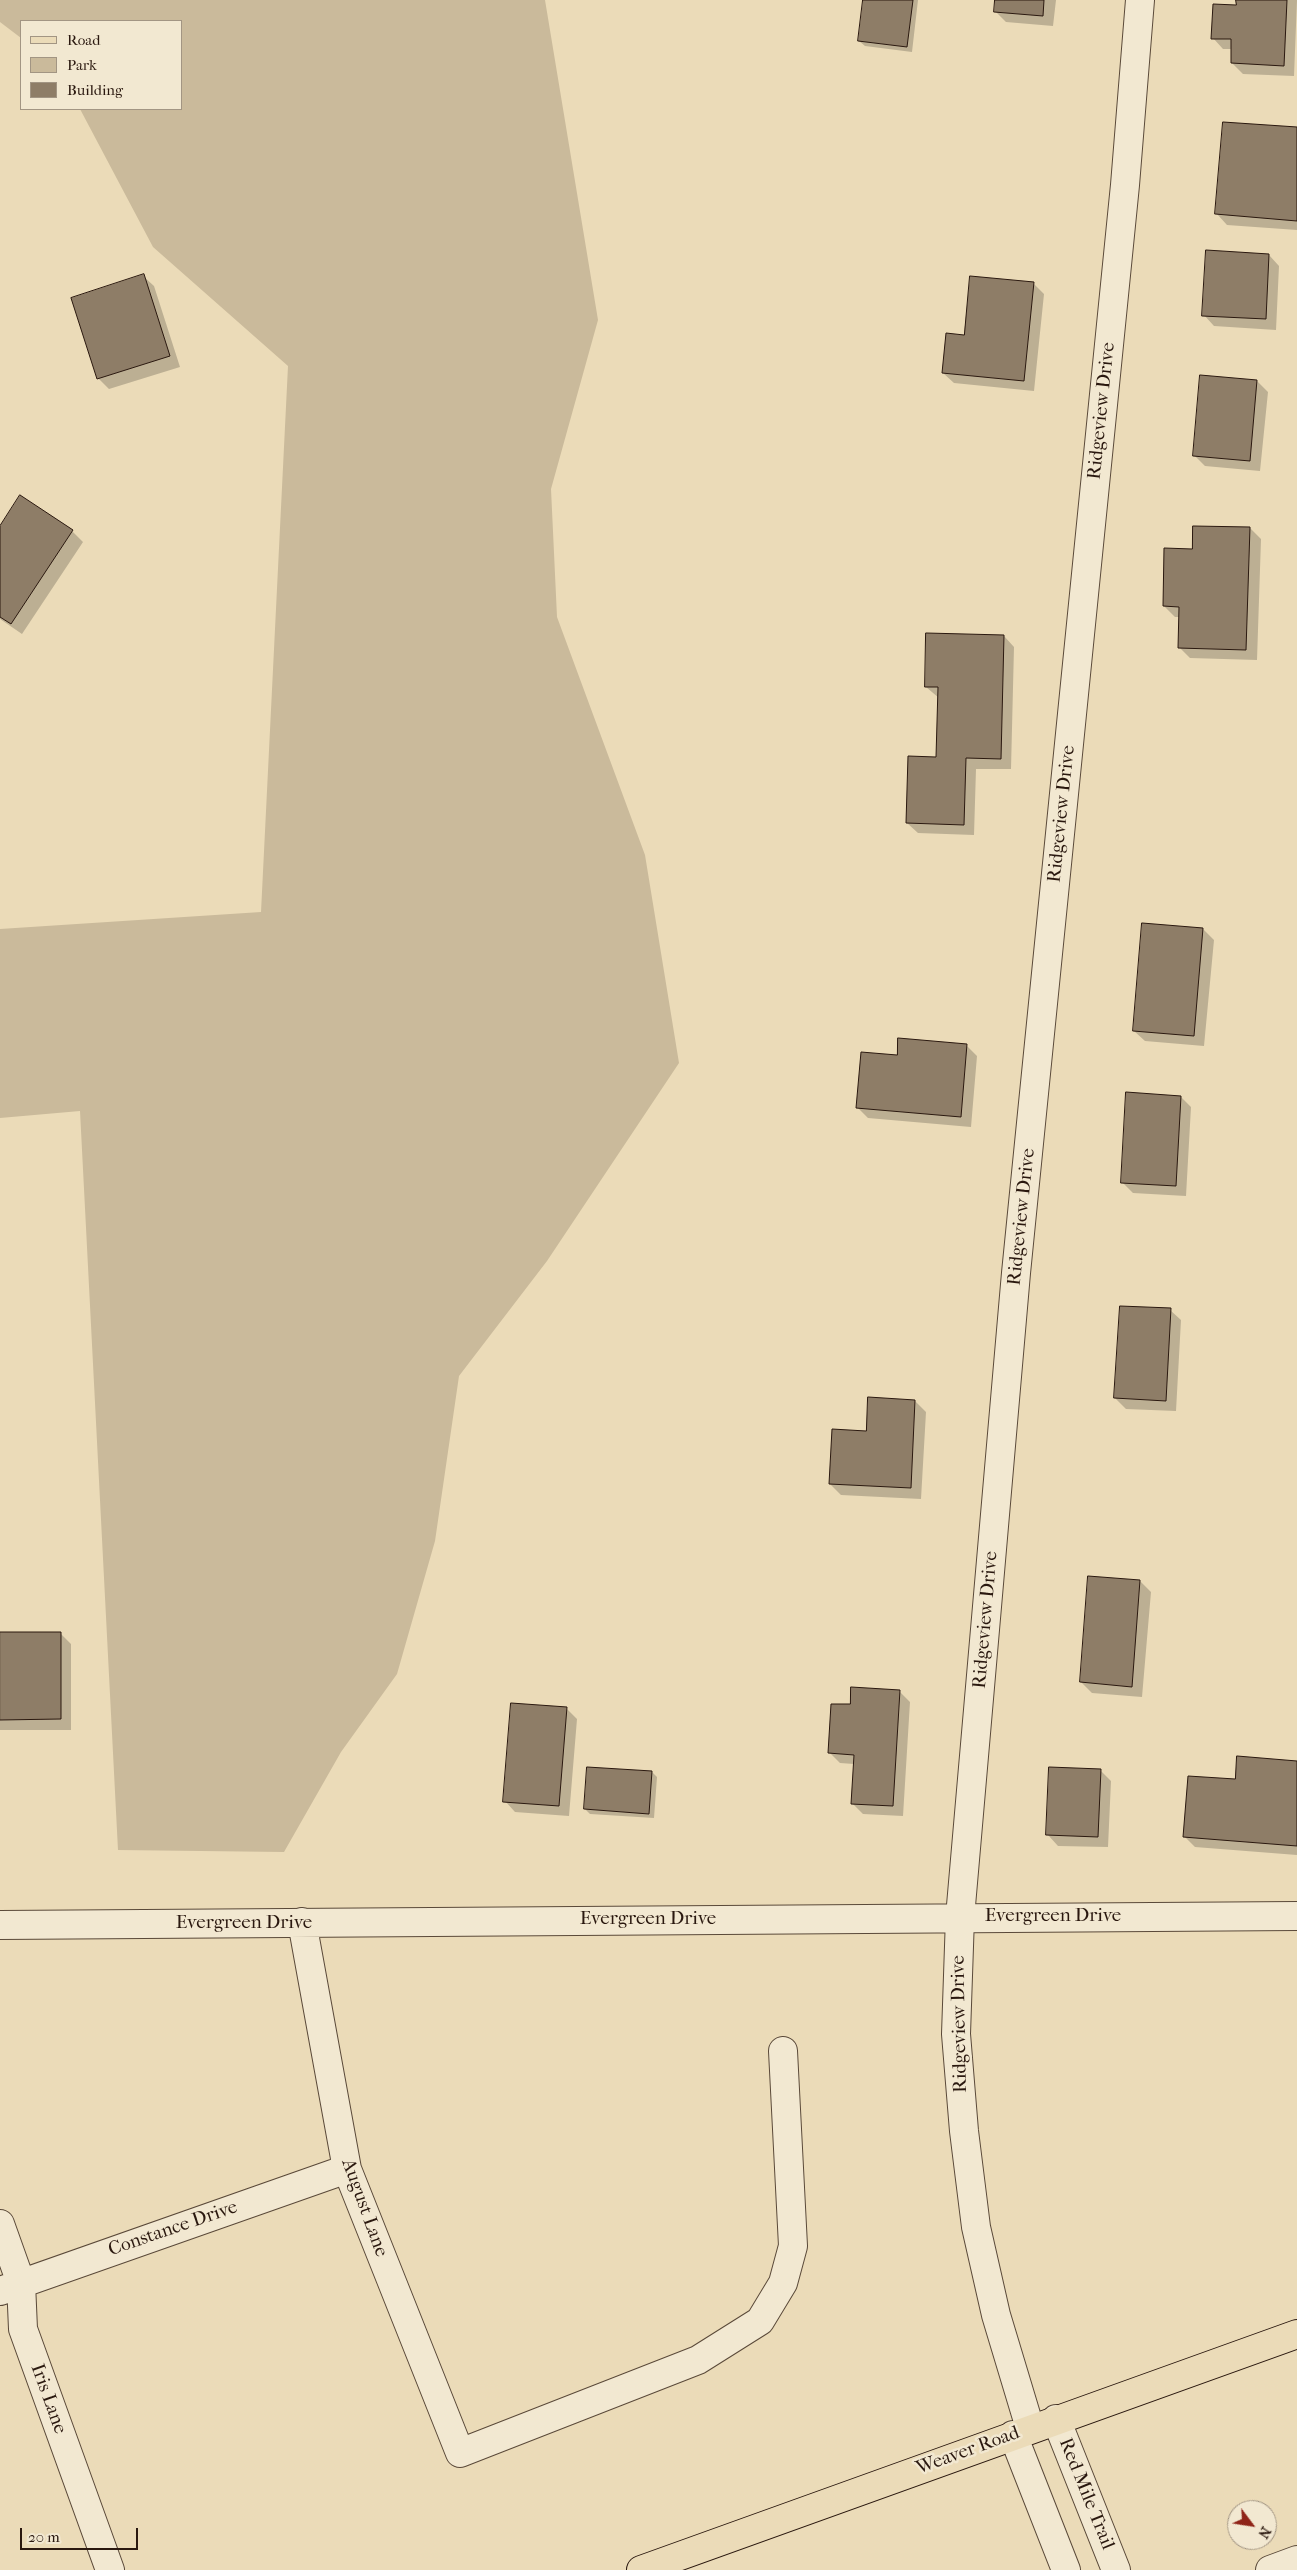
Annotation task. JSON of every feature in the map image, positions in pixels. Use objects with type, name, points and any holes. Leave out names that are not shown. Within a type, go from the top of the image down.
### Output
[{"type":"main road","name":"Weaver Road","points":[[641,2570],[1022,2431],[1297,2334]]},
{"type":"street","name":"Ridgeview Drive","points":[[1022,2431],[976,2227],[964,2131],[956,2034],[960,1917],[1016,1273],[1125,185],[1140,0]]},
{"type":"street","name":"Evergreen Drive","points":[[0,1925],[1297,1916]]},
{"type":"street","name":"August Lane","points":[[302,1922],[347,2169],[460,2453],[698,2360],[760,2321],[782,2283],[793,2246],[783,2051]]},
{"type":"street","name":"Constance Drive","points":[[11,2287],[347,2169]]},
{"type":"street","name":"Iris Lane","points":[[0,2224],[11,2287],[23,2328],[110,2570]]},
{"type":"street","name":"Red Mile Trail","points":[[1056,2419],[1116,2570]]},
{"type":"street","points":[[1022,2431],[1066,2570]]},
{"type":"street","points":[[1270,2570],[1297,2560]]},
{"type":"green space","points":[[0,0],[545,0],[598,320],[551,489],[557,617],[645,855],[679,1063],[547,1261],[459,1376],[435,1541],[397,1674],[341,1752],[284,1852],[118,1850],[80,1111],[0,1118],[0,929],[261,912],[288,366],[153,247],[81,110],[182,110],[182,20],[20,20],[20,37],[0,22]]},
{"type":"building","points":[[863,0],[913,0],[907,47],[858,41]]},
{"type":"building","points":[[995,0],[1044,0],[1043,16],[994,12]]},
{"type":"building","points":[[1236,0],[1287,0],[1284,66],[1231,63],[1231,39],[1211,39],[1213,4],[1236,5]]},
{"type":"building","points":[[1223,122],[1297,127],[1297,221],[1215,214]]},
{"type":"building","points":[[1206,250],[1269,254],[1266,319],[1202,316]]},
{"type":"building","points":[[144,274],[170,356],[97,379],[71,298]]},
{"type":"building","points":[[970,276],[1034,282],[1024,381],[942,373],[946,333],[964,335]]},
{"type":"building","points":[[1200,375],[1257,380],[1250,461],[1193,456]]},
{"type":"building","points":[[20,495],[73,530],[11,624],[0,617],[0,526]]},
{"type":"building","points":[[1193,526],[1250,527],[1246,650],[1178,648],[1179,607],[1163,606],[1164,548],[1192,549]]},
{"type":"building","points":[[926,633],[1004,635],[1001,759],[966,758],[964,825],[906,823],[908,756],[936,757],[938,687],[925,687]]},
{"type":"building","points":[[1142,923],[1203,928],[1194,1036],[1133,1031]]},
{"type":"building","points":[[898,1038],[967,1044],[961,1117],[856,1108],[861,1052],[897,1055]]},
{"type":"building","points":[[1126,1092],[1181,1096],[1176,1186],[1121,1183]]},
{"type":"building","points":[[1120,1306],[1171,1308],[1166,1401],[1114,1398]]},
{"type":"building","points":[[868,1397],[915,1400],[911,1488],[829,1484],[832,1429],[866,1431]]},
{"type":"building","points":[[1088,1576],[1140,1580],[1132,1687],[1080,1682]]},
{"type":"building","points":[[0,1632],[61,1632],[61,1719],[0,1720]]},
{"type":"building","points":[[851,1687],[900,1690],[893,1806],[851,1804],[854,1755],[828,1753],[831,1704],[850,1704]]},
{"type":"building","points":[[511,1703],[567,1707],[559,1806],[503,1802]]},
{"type":"building","points":[[1237,1756],[1297,1761],[1297,1846],[1183,1837],[1188,1776],[1235,1779]]},
{"type":"building","points":[[587,1767],[652,1771],[649,1814],[584,1809]]},
{"type":"building","points":[[1049,1767],[1101,1769],[1098,1837],[1046,1835]]}]
